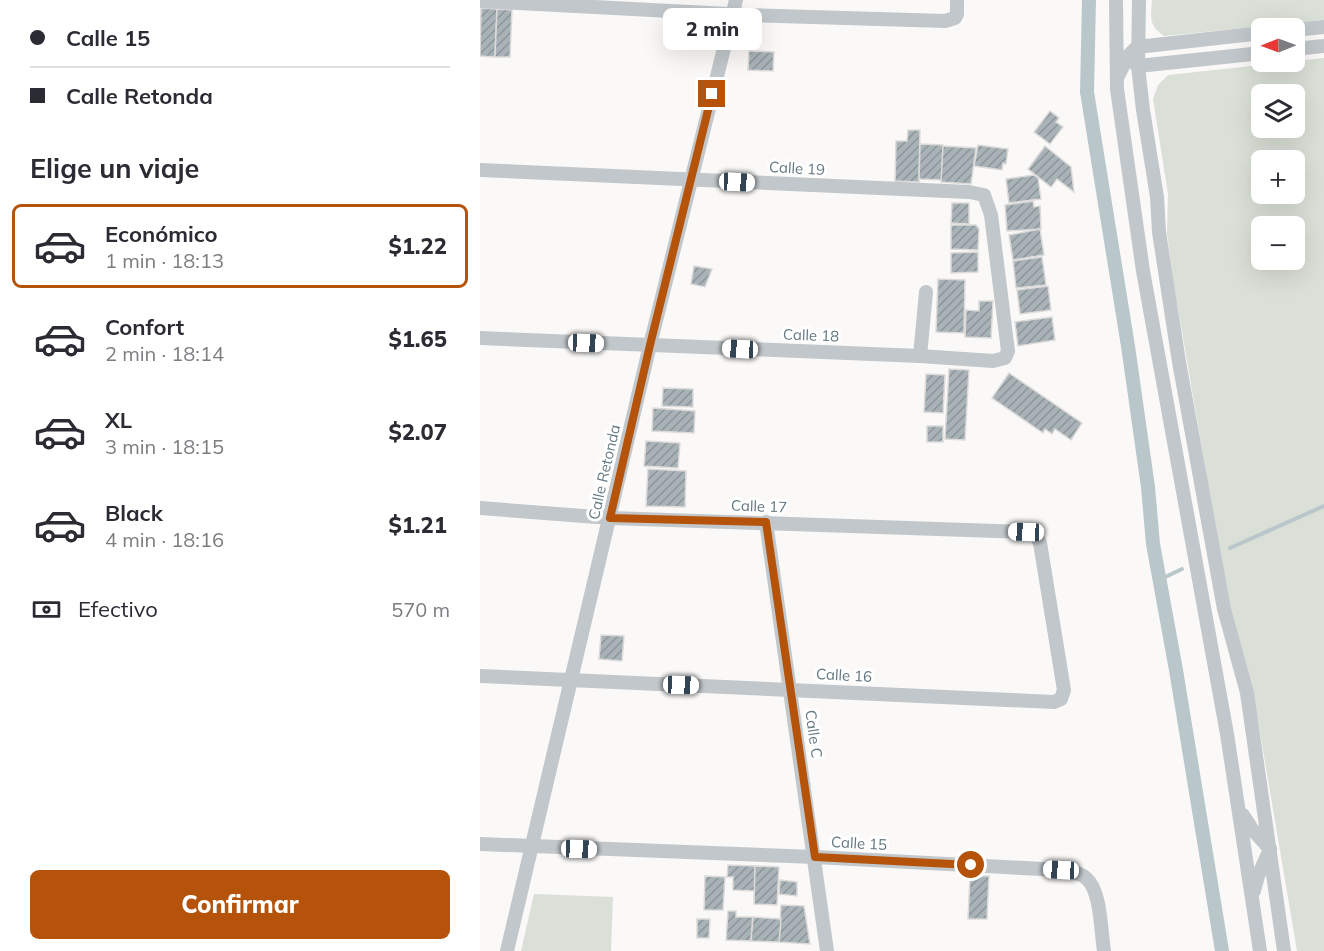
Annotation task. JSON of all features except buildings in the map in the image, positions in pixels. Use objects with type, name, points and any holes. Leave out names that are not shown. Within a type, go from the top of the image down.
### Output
[{"type":"street","name":"Calle Retonda","points":[[507,951],[650,345],[735,0]]},
{"type":"street","points":[[480,1],[732,14],[945,21],[955,18],[957,0]]},
{"type":"street","points":[[1116,0],[1117,89],[1143,271],[1239,805],[1260,951]]},
{"type":"street","points":[[1117,89],[1119,72],[1132,52],[1139,0]]},
{"type":"street","points":[[1305,29],[1324,27]]},
{"type":"street","points":[[1115,28],[1119,43],[1132,52],[1138,66],[1179,362],[1224,609],[1247,693],[1284,951]]},
{"type":"street","points":[[1132,52],[1251,35]]},
{"type":"street","points":[[1305,48],[1324,46]]},
{"type":"street","points":[[1138,66],[1251,54]]},
{"type":"street","name":"Calle 19","points":[[480,170],[969,192],[984,195],[991,215],[1008,351],[1005,358],[997,360]]},
{"type":"street","points":[[920,356],[926,292]]},
{"type":"street","name":"Calle 18","points":[[480,338],[997,360]]},
{"type":"street","name":"Calle 17","points":[[480,508],[610,518],[1026,532],[1036,535],[1040,543],[1064,690],[1061,699]]},
{"type":"street","name":"Calle C","points":[[766,522],[815,857],[826,951]]},
{"type":"street","name":"Calle 16","points":[[480,676],[1054,702],[1061,699]]},
{"type":"street","points":[[1239,805],[1252,829],[1270,849]]},
{"type":"street","name":"Calle 15","points":[[480,844],[815,857],[1061,870],[1079,873],[1092,884],[1096,895],[1104,951]]},
{"type":"street","points":[[1253,905],[1258,876],[1270,849]]},
{"type":"shaded area","points":[[1152,0],[1324,0],[1324,20],[1305,22],[1305,18],[1251,18],[1251,27],[1164,36],[1155,28],[1151,16]]},
{"type":"shaded area","points":[[1324,58],[1324,951],[1297,951],[1257,715],[1239,655],[1174,285],[1167,234],[1168,194],[1153,99],[1158,85],[1168,75],[1251,66],[1251,72],[1305,72],[1305,60]]},
{"type":"shaded area","points":[[534,894],[613,897],[611,951],[521,951]]},
{"type":"waterway","points":[[1089,0],[1087,92],[1128,346],[1148,487],[1153,544],[1222,951]]},
{"type":"waterway","points":[[1230,548],[1324,506]]},
{"type":"waterway","points":[[1159,580],[1182,569]]},
{"type":"route","points":[[712,94],[610,518],[766,522],[815,857],[971,865]]}]
